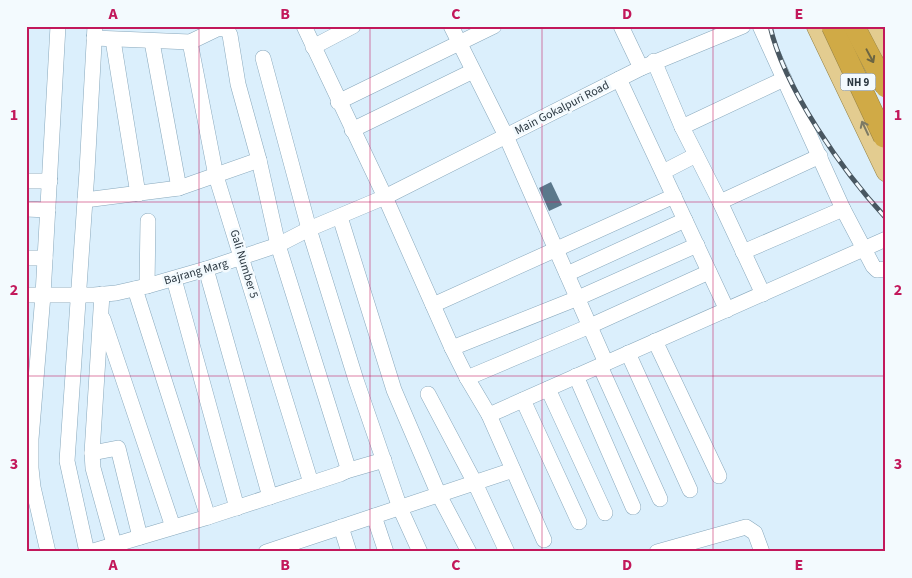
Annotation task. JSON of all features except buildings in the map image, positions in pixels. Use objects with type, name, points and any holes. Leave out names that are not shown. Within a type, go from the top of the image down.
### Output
[{"type":"highway","name":"NH 9","points":[[854,26],[886,87]]},
{"type":"highway","name":"NH 9","points":[[823,30],[884,137]]},
{"type":"main road","points":[[823,30],[835,40],[849,36],[862,26]]},
{"type":"main road","points":[[875,26],[886,48]]},
{"type":"main road","points":[[823,30],[886,172]]},
{"type":"street","points":[[48,552],[30,468],[43,295],[58,26]]},
{"type":"street","points":[[304,26],[338,102],[385,197],[452,348],[489,415],[544,540]]},
{"type":"street","points":[[312,47],[353,26]]},
{"type":"street","points":[[451,26],[506,136],[578,298],[603,364],[660,499]]},
{"type":"street","points":[[338,102],[494,26]]},
{"type":"street","points":[[621,26],[648,64],[682,127],[763,294]]},
{"type":"street","name":"Main Gokalpuri Road","points":[[385,197],[648,64],[743,26]]},
{"type":"street","points":[[760,26],[843,209],[877,270],[886,269]]},
{"type":"street","points":[[346,471],[348,463],[278,245],[259,160],[238,84],[230,35],[224,28],[217,28],[190,42],[152,42],[133,33],[113,40],[94,32],[85,200],[67,461],[88,552],[122,546],[140,537],[238,508],[384,460]]},
{"type":"street","points":[[113,40],[138,194]]},
{"type":"street","points":[[152,42],[179,188]]},
{"type":"street","name":"Gali Number 5","points":[[190,42],[216,176],[311,483]]},
{"type":"street","points":[[263,58],[309,229],[356,380],[400,508],[420,552]]},
{"type":"street","points":[[352,130],[473,71]]},
{"type":"street","points":[[619,79],[727,310]]},
{"type":"street","points":[[682,127],[784,79]]},
{"type":"street","points":[[663,172],[696,155]]},
{"type":"street","points":[[720,202],[820,156]]},
{"type":"street","points":[[85,200],[179,188],[259,160]]},
{"type":"street","points":[[26,181],[50,181]]},
{"type":"street","points":[[433,305],[674,196]]},
{"type":"street","name":"Bajrang Marg","points":[[26,295],[102,294],[141,287],[174,278],[242,258],[278,245],[309,229],[385,197]]},
{"type":"street","points":[[26,209],[48,210]]},
{"type":"street","points":[[743,252],[843,209]]},
{"type":"street","points":[[340,217],[394,390],[439,495],[469,552]]},
{"type":"street","points":[[567,274],[685,220]]},
{"type":"street","points":[[148,221],[141,287],[208,517]]},
{"type":"street","points":[[489,415],[886,239]]},
{"type":"street","points":[[452,348],[578,298],[697,245]]},
{"type":"street","points":[[26,258],[45,258]]},
{"type":"street","points":[[206,269],[270,497]]},
{"type":"street","points":[[467,378],[590,326],[709,272]]},
{"type":"street","points":[[174,278],[238,508]]},
{"type":"street","points":[[102,294],[92,453],[93,468],[122,546]]},
{"type":"street","points":[[101,312],[172,527]]},
{"type":"street","points":[[655,341],[719,476]]},
{"type":"street","points":[[628,354],[690,490]]},
{"type":"street","points":[[576,376],[632,507]]},
{"type":"street","points":[[548,389],[605,513]]},
{"type":"street","points":[[428,394],[474,483],[506,552]]},
{"type":"street","points":[[523,400],[579,522]]},
{"type":"street","points":[[92,453],[118,448],[140,537]]},
{"type":"street","points":[[270,551],[308,545],[341,527],[513,470]]},
{"type":"street","points":[[374,516],[386,552]]},
{"type":"street","points":[[341,527],[349,552]]},
{"type":"street","points":[[657,552],[741,528],[746,528],[755,533],[762,552]]},
{"type":"railway","points":[[770,26],[777,50],[788,76],[817,128],[852,177],[886,218]]}]
